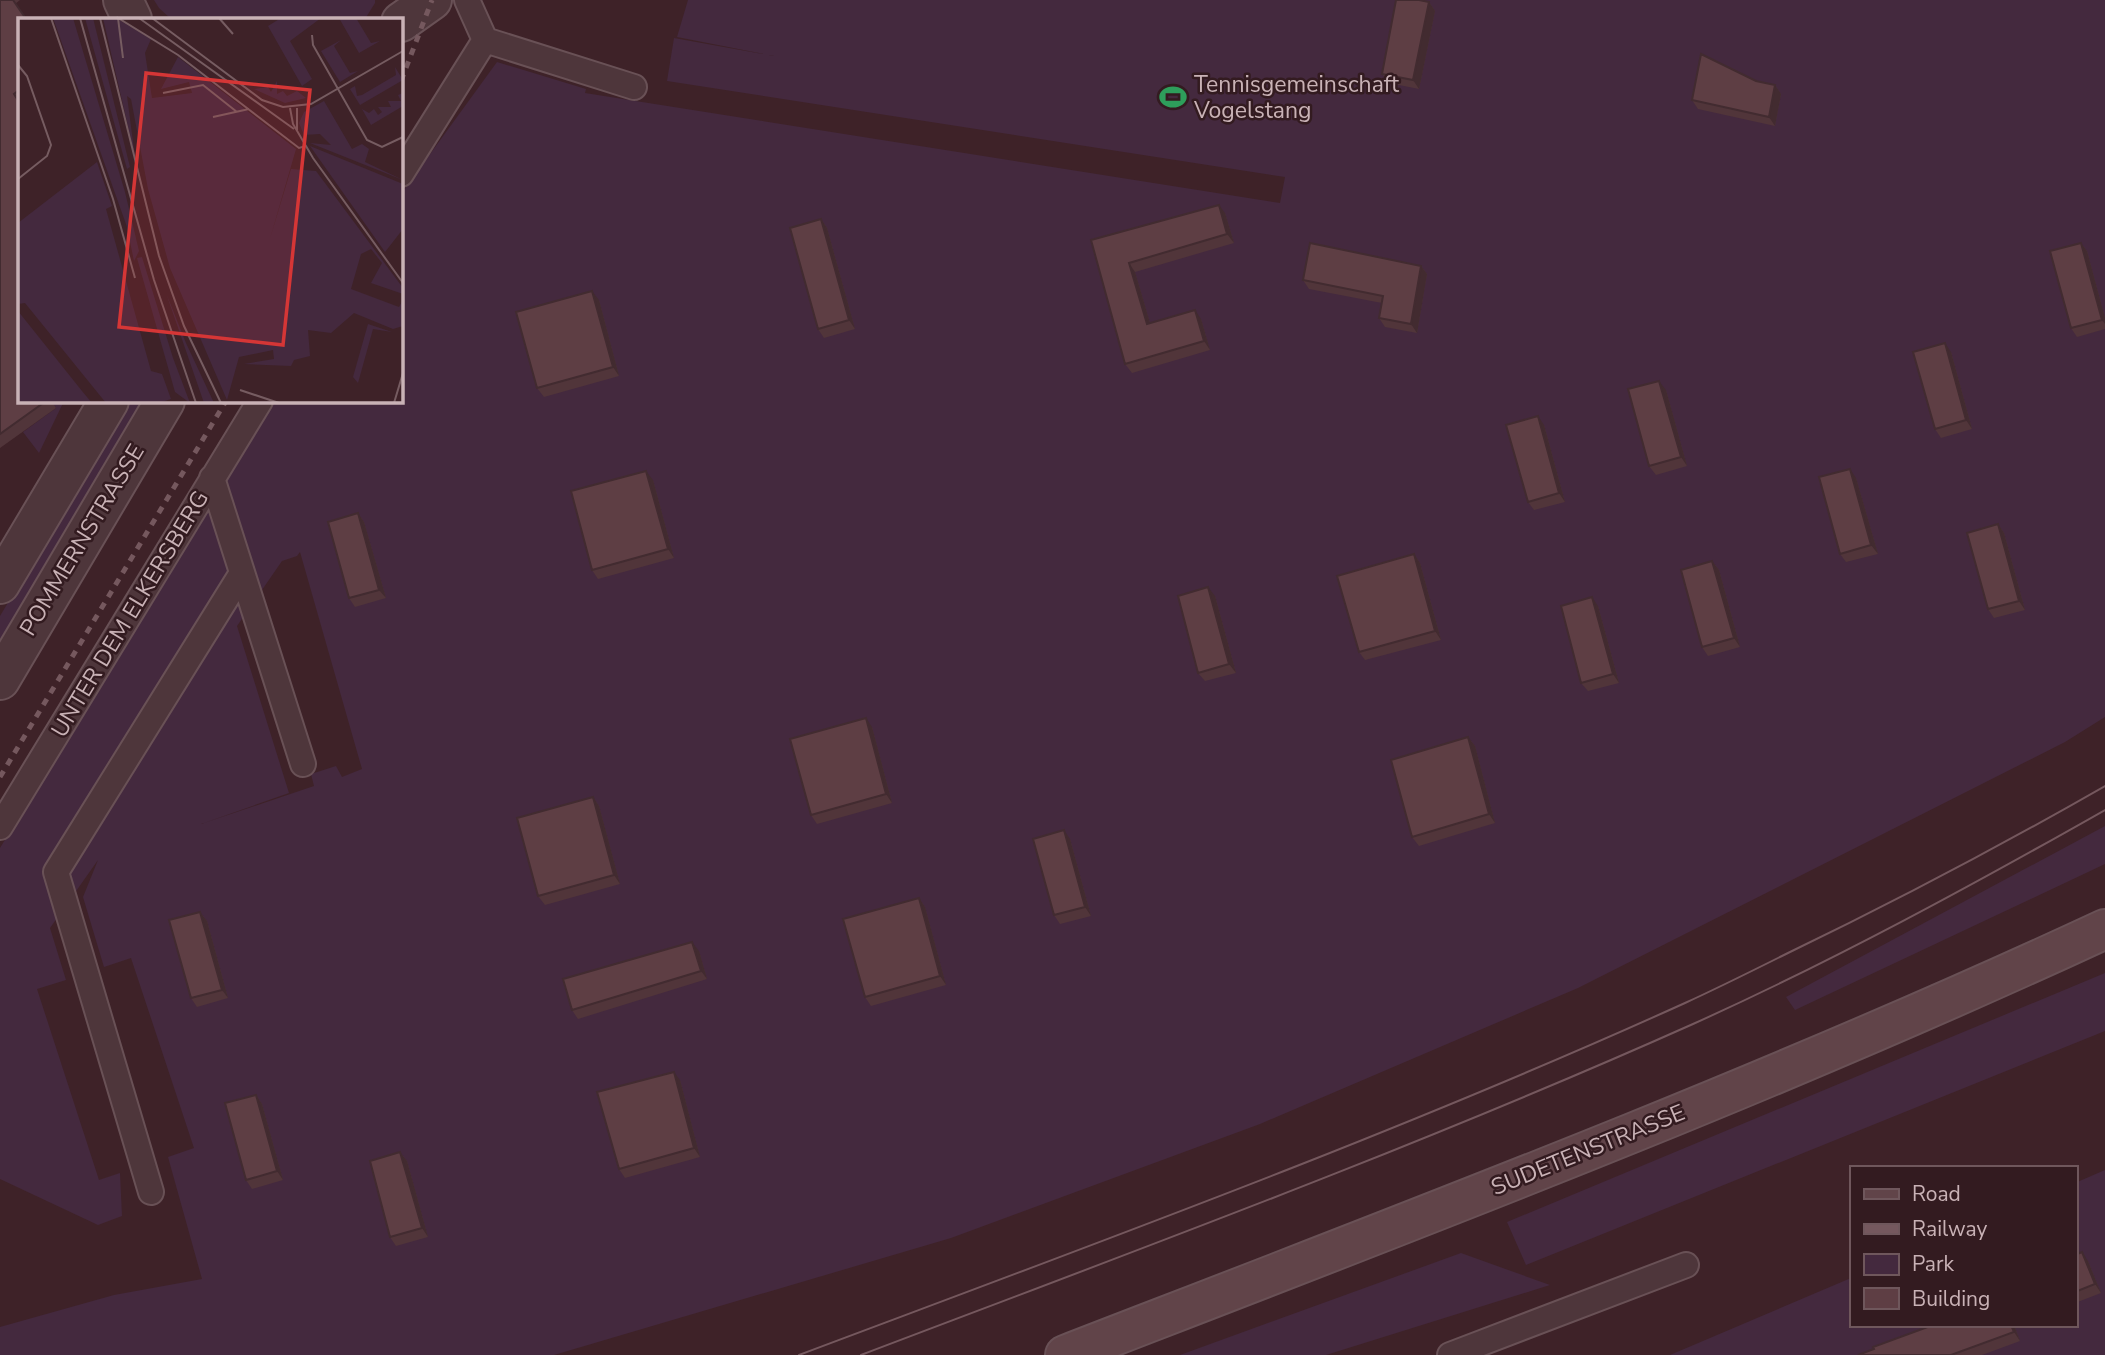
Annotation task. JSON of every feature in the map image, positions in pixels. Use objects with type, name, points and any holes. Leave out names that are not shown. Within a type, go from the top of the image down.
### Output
[{"type":"main road","name":"SUDETENSTRASSE","points":[[1065,1355],[1476,1196],[1663,1120],[1871,1033],[2105,929]]},
{"type":"street","points":[[123,0],[132,18]]},
{"type":"street","points":[[402,21],[432,0]]},
{"type":"street","name":"POMMERNSTRASSE","points":[[0,584],[109,402]]},
{"type":"street","name":"POMMERNSTRASSE","points":[[0,680],[164,402]]},
{"type":"lane","points":[[467,0],[485,40],[634,87]]},
{"type":"lane","points":[[402,172],[485,40]]},
{"type":"lane","name":"UNTER DEM ELKERSBERG","points":[[0,827],[259,402]]},
{"type":"lane","points":[[212,478],[303,764]]},
{"type":"lane","points":[[151,1192],[56,872],[242,573]]},
{"type":"lane","points":[[1450,1355],[1686,1265]]},
{"type":"green space","points":[[154,0],[375,0],[366,18],[170,18]]},
{"type":"green space","points":[[688,0],[2105,0],[2105,717],[2065,742],[1578,988],[1260,1124],[951,1238],[554,1355],[0,1355],[0,1327],[114,1295],[202,1279],[168,1157],[194,1148],[131,958],[104,967],[83,897],[98,860],[50,928],[66,980],[37,989],[99,1180],[120,1173],[122,1216],[98,1225],[0,1179],[0,848],[272,402],[402,402],[402,193],[497,62],[586,89],[585,93],[1280,203],[1285,177],[667,81],[674,38],[774,56],[677,37]],"holes":[[[300,552],[362,769],[342,777],[336,766],[311,774],[314,786],[201,824],[289,793],[237,626],[282,561],[297,556]]]},
{"type":"green space","points":[[52,402],[64,402],[39,453],[23,432],[56,408]]},
{"type":"green space","points":[[128,402],[143,402],[0,646],[0,616]]},
{"type":"green space","points":[[2105,826],[2105,864],[1795,1010],[1786,997]]},
{"type":"green space","points":[[2105,973],[2105,1031],[1526,1265],[1507,1222]]},
{"type":"green space","points":[[2105,1170],[2105,1355],[1670,1355],[1850,1278],[1850,1327],[2077,1327],[2077,1182]]},
{"type":"green space","points":[[1461,1253],[1550,1285],[1326,1355],[1180,1355]]},
{"type":"building","points":[[0,0],[13,0],[25,18],[18,18],[18,91],[14,94],[18,100],[18,402],[45,402],[0,434]]},
{"type":"building","points":[[1396,0],[1429,2],[1413,80],[1382,74]]},
{"type":"building","points":[[1701,54],[1756,81],[1775,85],[1769,117],[1692,100]]},
{"type":"building","points":[[1219,205],[1227,234],[1129,263],[1147,324],[1195,310],[1204,341],[1125,364],[1091,240]]},
{"type":"building","points":[[821,219],[849,320],[818,329],[790,228]]},
{"type":"building","points":[[1310,243],[1421,266],[1411,324],[1379,318],[1383,296],[1303,280]]},
{"type":"building","points":[[2081,243],[2102,320],[2071,328],[2050,251]]},
{"type":"building","points":[[592,291],[613,367],[537,388],[516,312]]},
{"type":"building","points":[[1945,343],[1966,420],[1935,429],[1913,352]]},
{"type":"building","points":[[1659,381],[1681,457],[1649,466],[1628,389]]},
{"type":"building","points":[[1538,416],[1559,493],[1528,502],[1506,425]]},
{"type":"building","points":[[1850,469],[1871,545],[1840,554],[1819,477]]},
{"type":"building","points":[[646,471],[668,549],[592,570],[571,491]]},
{"type":"building","points":[[358,513],[379,590],[349,598],[328,522]]},
{"type":"building","points":[[1998,524],[2019,601],[1988,609],[1967,533]]},
{"type":"building","points":[[1414,554],[1435,631],[1359,652],[1337,576]]},
{"type":"building","points":[[1712,561],[1734,638],[1702,647],[1681,570]]},
{"type":"building","points":[[1208,587],[1229,664],[1198,673],[1178,596]]},
{"type":"building","points":[[1592,597],[1613,674],[1581,683],[1561,606]]},
{"type":"building","points":[[866,718],[886,794],[811,815],[790,739]]},
{"type":"building","points":[[1468,737],[1489,814],[1412,837],[1391,760]]},
{"type":"building","points":[[593,797],[614,875],[538,896],[517,818]]},
{"type":"building","points":[[1064,830],[1085,907],[1054,915],[1033,839]]},
{"type":"building","points":[[919,898],[940,976],[865,997],[843,919]]},
{"type":"building","points":[[200,912],[222,990],[191,998],[169,920]]},
{"type":"building","points":[[692,942],[701,971],[572,1010],[563,979]]},
{"type":"building","points":[[674,1072],[694,1148],[619,1169],[597,1092]]},
{"type":"building","points":[[256,1095],[277,1171],[246,1180],[225,1103]]},
{"type":"building","points":[[400,1152],[422,1228],[390,1237],[370,1161]]},
{"type":"building","points":[[2082,1252],[2095,1284],[2077,1291],[2077,1254]]},
{"type":"building","points":[[1928,1327],[2012,1327],[2014,1332],[1951,1355],[1858,1355],[1874,1349],[1873,1347]]},
{"type":"tram line","points":[[799,1355],[1245,1186],[1467,1098],[1576,1051],[1711,991],[1869,913],[2105,786]]},
{"type":"tram line","points":[[861,1355],[1383,1154],[1693,1024],[1798,975],[1901,922],[2105,810]]},
{"type":"railway","points":[[402,78],[432,0]]},
{"type":"railway","points":[[0,777],[225,402]]},
{"type":"place","name":"Tennisgemeinschaft Vogelstang","points":[[1173,97]]}]
